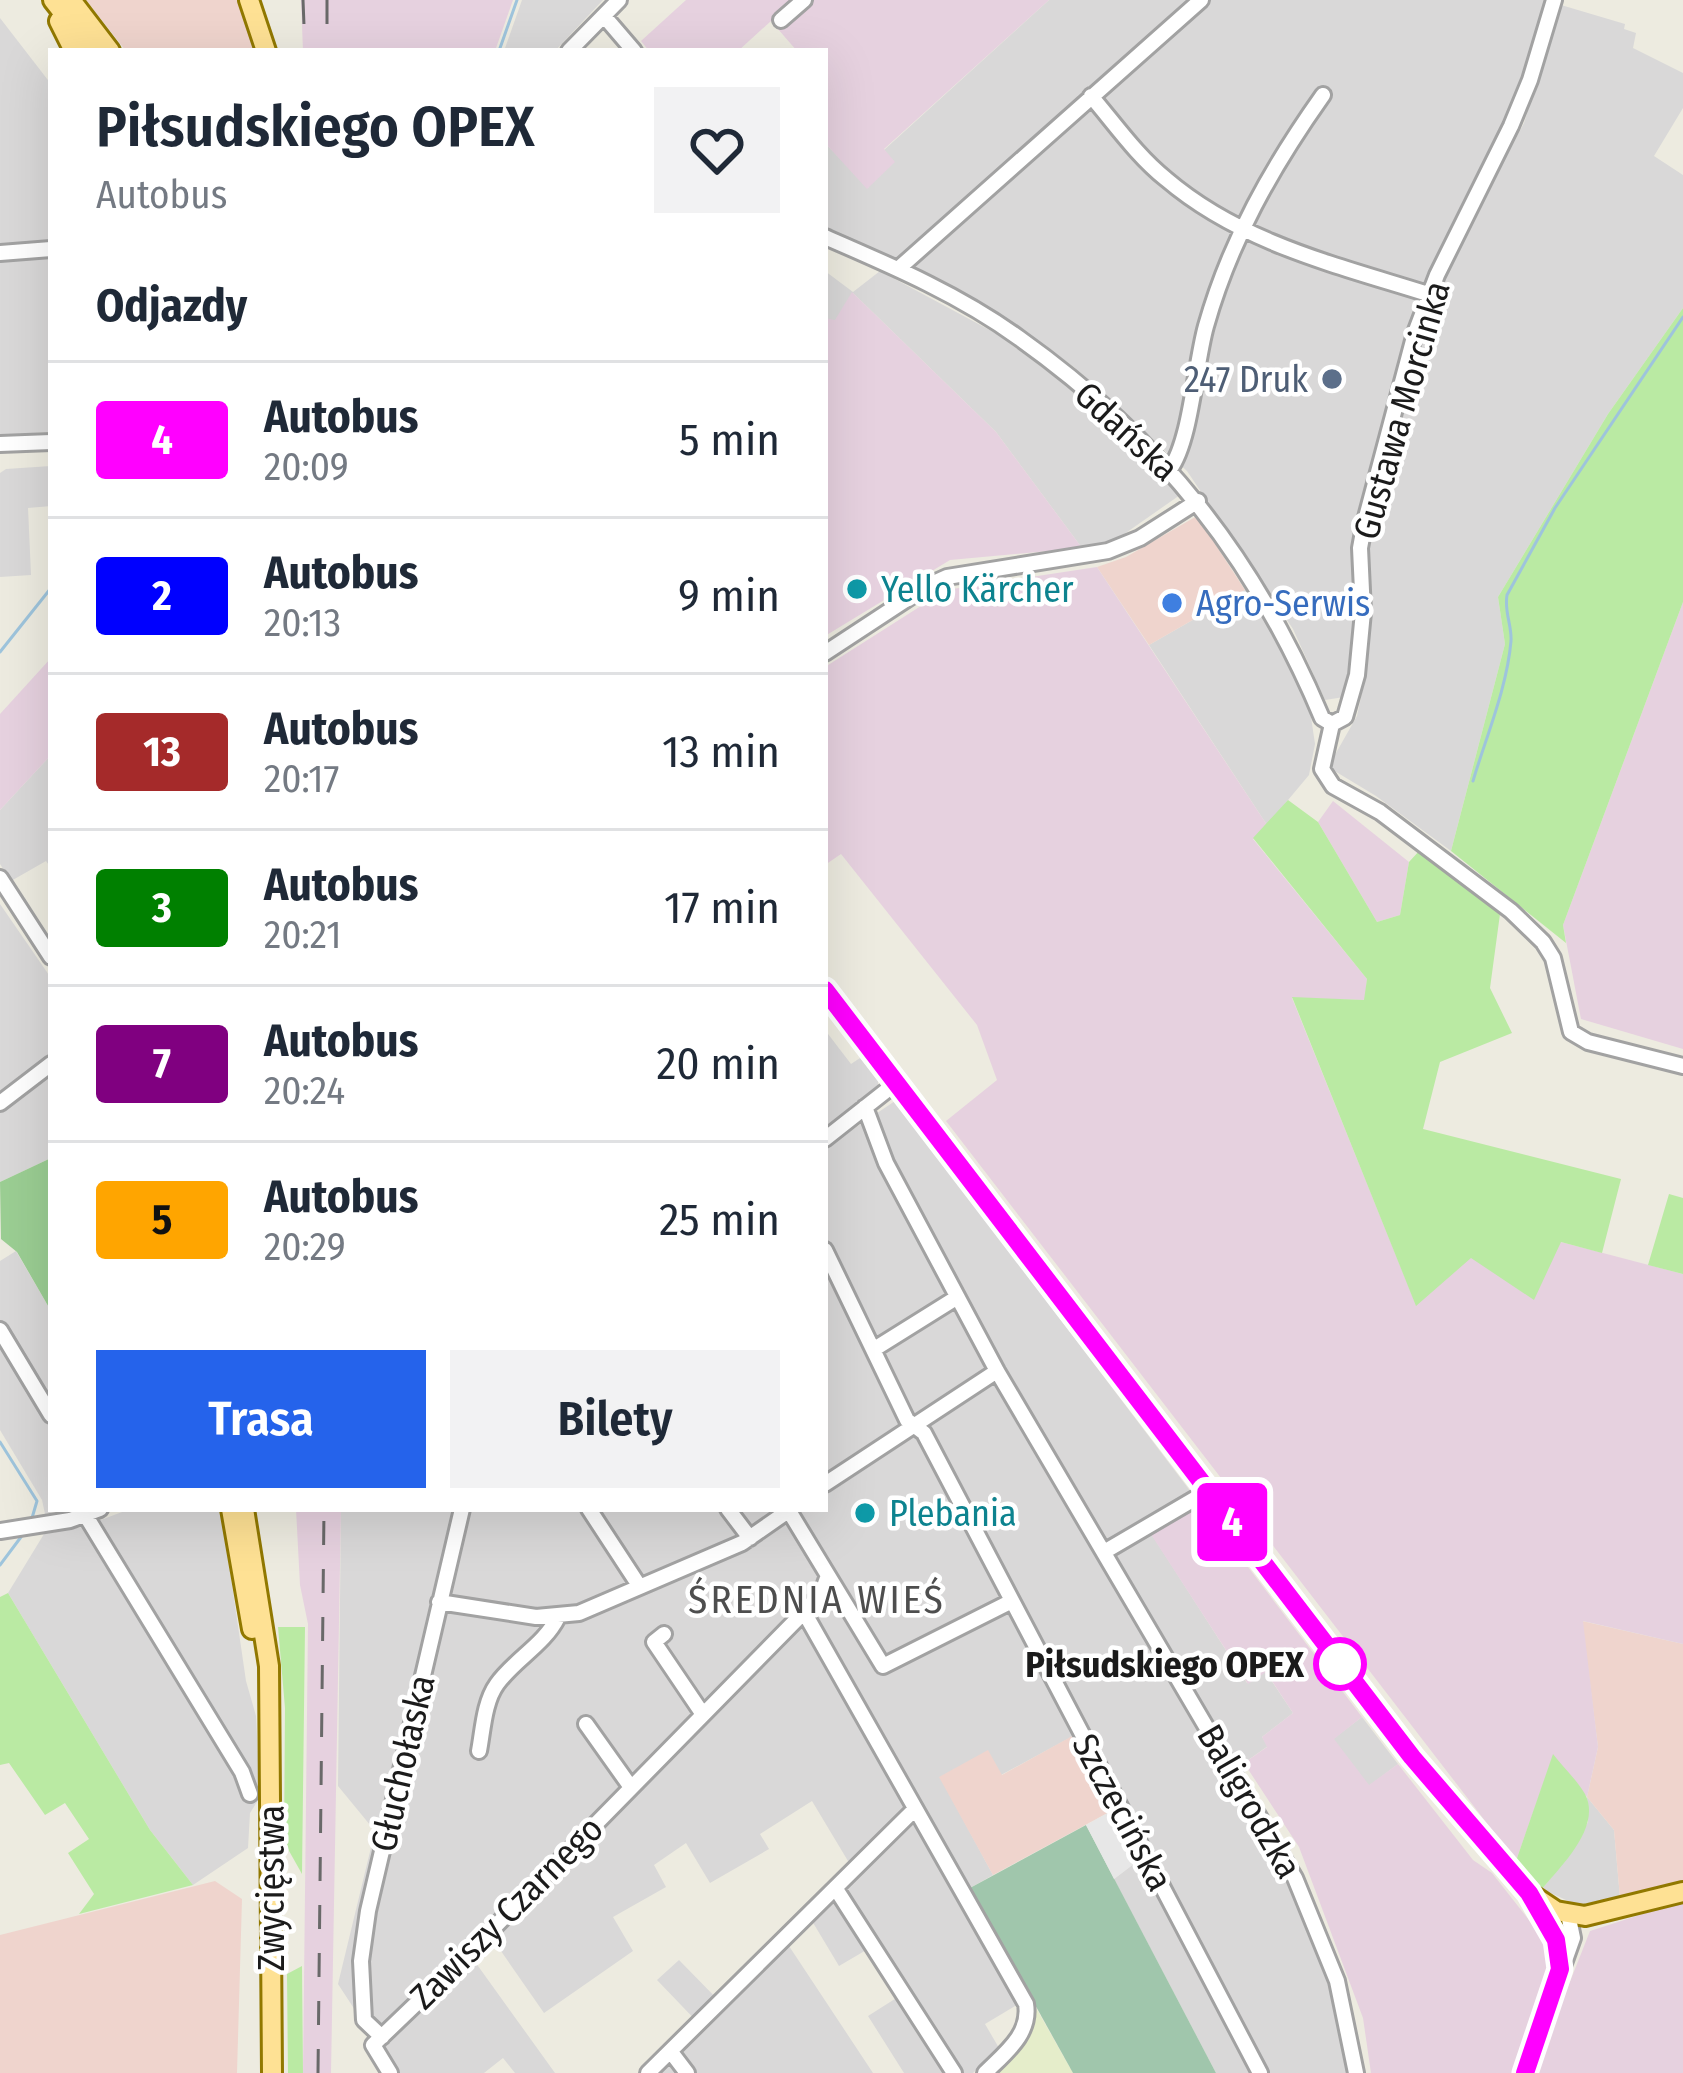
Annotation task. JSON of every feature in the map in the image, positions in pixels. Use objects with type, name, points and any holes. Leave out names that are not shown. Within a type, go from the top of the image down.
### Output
[{"type":"main road","points":[[51,0],[73,48]]},
{"type":"main road","points":[[51,0],[90,48]]},
{"type":"main road","points":[[71,0],[108,48]]},
{"type":"main road","points":[[249,0],[265,48]]},
{"type":"main road","points":[[828,994],[1412,1757],[1529,1893],[1548,1908],[1594,1916],[1683,1892]]},
{"type":"main road","name":"Zwycięstwa","points":[[232,1512],[269,1704]]},
{"type":"main road","name":"Zwycięstwa","points":[[244,1512],[267,1652],[272,2073]]},
{"type":"street","points":[[572,48],[619,0]]},
{"type":"street","points":[[781,20],[804,0]]},
{"type":"street","points":[[898,269],[1201,0]]},
{"type":"street","name":"Gustawa Morcinka","points":[[1554,0],[1511,126],[1428,294],[1365,521],[1360,548],[1363,612],[1358,675],[1345,717],[1332,724],[1324,775],[1333,786],[1380,812],[1511,911],[1543,942],[1556,967],[1570,1031],[1588,1042],[1683,1066]]},
{"type":"street","points":[[604,16],[631,48]]},
{"type":"street","points":[[1171,470],[1180,452],[1210,314],[1241,230],[1323,95]]},
{"type":"street","points":[[1091,96],[1163,177],[1241,230],[1428,294]]},
{"type":"street","name":"Gdańska","points":[[828,238],[898,269],[1022,340],[1171,470],[1198,501],[1283,630],[1322,718],[1332,724]]},
{"type":"street","points":[[0,253],[48,249]]},
{"type":"street","points":[[0,444],[48,442]]},
{"type":"street","points":[[828,650],[947,577],[1108,551],[1140,538],[1198,501]]},
{"type":"street","points":[[0,878],[5,897],[48,953]]},
{"type":"street","points":[[0,1079],[6,1099],[48,1066]]},
{"type":"street","points":[[828,1137],[896,1083]]},
{"type":"street","name":"Baligrodzka","points":[[865,1107],[886,1163],[956,1298],[1303,1893],[1337,1981],[1356,2073]]},
{"type":"street","name":"Szczecińska","points":[[828,1256],[908,1420],[924,1433],[1260,2073]]},
{"type":"street","points":[[876,1348],[956,1298]]},
{"type":"street","points":[[0,1330],[48,1410]]},
{"type":"street","points":[[831,1480],[997,1371]]},
{"type":"street","points":[[1104,1552],[1208,1492]]},
{"type":"street","points":[[0,1531],[93,1512],[242,1772],[250,1794]]},
{"type":"street","name":"Głuchołaska","points":[[364,2020],[365,1924],[461,1512]]},
{"type":"street","points":[[591,1512],[640,1587]]},
{"type":"street","points":[[730,1512],[750,1538]]},
{"type":"street","points":[[439,1602],[517,1616],[558,1617],[578,1612],[750,1538],[787,1512]]},
{"type":"street","points":[[791,1512],[883,1666],[1012,1601]]},
{"type":"street","name":"Zawiszy Czarnego","points":[[390,2073],[373,2045],[472,1951],[804,1612],[822,1592],[827,1578]]},
{"type":"street","points":[[804,1612],[1026,2004],[1029,2018],[1024,2032],[985,2073]]},
{"type":"street","points":[[479,1751],[488,1700],[498,1683],[558,1617]]},
{"type":"street","points":[[664,1634],[654,1642],[701,1713]]},
{"type":"street","name":"Zawiszy Czarnego","points":[[586,1724],[630,1786]]},
{"type":"street","points":[[648,2073],[915,1809]]},
{"type":"street","points":[[836,1889],[954,2073]]},
{"type":"street","points":[[1529,1893],[1556,1940]]},
{"type":"street","points":[[1560,1969],[1556,1940],[1560,1919],[1568,1914],[1574,1938]]},
{"type":"street","points":[[1525,2073],[1560,1969],[1574,1938],[1594,1916]]},
{"type":"street","name":"Zawiszy Czarnego","points":[[364,2020],[382,2037]]},
{"type":"street","points":[[671,2052],[687,2073]]},
{"type":"shaded area","points":[[86,0],[238,0],[253,48],[124,48]]},
{"type":"shaded area","points":[[301,0],[513,0],[496,48],[303,48]]},
{"type":"shaded area","points":[[522,0],[603,0],[558,48],[505,48]]},
{"type":"shaded area","points":[[686,0],[1049,0],[884,149],[895,162],[867,189],[828,146],[828,48],[794,48],[771,21],[741,48],[647,48],[641,41]]},
{"type":"shaded area","points":[[1049,0],[1547,0],[1527,73],[1500,137],[1416,299],[1355,524],[1351,558],[1356,614],[1344,697],[1325,700],[1293,629],[1187,471],[1074,367],[993,310],[911,266],[828,230],[828,146],[868,188],[884,150]]},
{"type":"shaded area","points":[[1561,5],[1625,24],[1624,29],[1636,33],[1633,48],[1683,73],[1683,108],[1654,156],[1683,175],[1683,308],[1608,414],[1498,597],[1505,644],[1451,851],[1328,767],[1357,716],[1367,669],[1368,548],[1375,507],[1429,310],[1524,123]]},
{"type":"shaded area","points":[[0,18],[48,80],[48,432],[0,435]]},
{"type":"shaded area","points":[[880,271],[997,334],[1058,379],[1180,495],[1110,544],[1082,548],[996,432],[853,293],[835,321],[828,319],[828,273],[853,292]]},
{"type":"shaded area","points":[[852,292],[996,432],[1082,548],[950,560],[828,634],[828,319],[835,320]]},
{"type":"shaded area","points":[[48,466],[48,506],[28,508],[31,575],[0,577],[0,473]]},
{"type":"shaded area","points":[[1197,516],[1245,590],[1149,645],[1097,567],[1126,557]]},
{"type":"shaded area","points":[[1097,567],[1267,825],[1253,839],[1367,979],[1365,1000],[1292,998],[1416,1305],[1471,1257],[1561,1242],[1683,1274],[1683,1644],[1583,1621],[1598,1747],[1587,1797],[1553,1756],[1516,1861],[946,1121],[997,1080],[977,1025],[841,854],[828,863],[828,665],[946,590]]},
{"type":"shaded area","points":[[1245,590],[1252,592],[1289,659],[1311,717],[1315,744],[1309,775],[1267,825],[1149,645]]},
{"type":"shaded area","points":[[1683,602],[1683,1049],[1581,1019],[1563,925]]},
{"type":"shaded area","points":[[48,661],[48,758],[0,810],[0,714]]},
{"type":"shaded area","points":[[48,758],[48,864],[11,881],[0,864],[0,810]]},
{"type":"shaded area","points":[[1333,801],[1409,862],[1400,915],[1377,922],[1318,822]]},
{"type":"shaded area","points":[[0,904],[48,974],[48,1159],[0,1182]]},
{"type":"shaded area","points":[[828,1034],[851,1064],[860,1058],[878,1085],[828,1127]]},
{"type":"shaded area","points":[[895,1101],[1191,1492],[1143,1521],[1247,1683],[1265,1671],[1293,1713],[1262,1737],[1268,1746],[1227,1775],[1280,1866],[1319,1950],[1347,2073],[1216,2073],[1114,1879],[1150,1851],[1086,1729],[1001,1775],[940,1777],[993,1875],[970,1888],[1030,1997],[985,2024],[999,2048],[973,2073],[904,2073],[868,2016],[898,1997],[868,1949],[839,1966],[812,1921],[857,1876],[812,1801],[760,1834],[769,1849],[710,1883],[686,1843],[654,1865],[666,1887],[613,1917],[633,1951],[544,2013],[494,1941],[473,1959],[555,2073],[515,2073],[503,2058],[484,2073],[396,2073],[338,1984],[375,1831],[338,1786],[341,1512],[828,1512],[828,1146]]},
{"type":"shaded area","points":[[16,1251],[48,1306],[48,1512],[55,1512],[45,1514],[42,1500],[0,1430],[0,1261]]},
{"type":"shaded area","points":[[1191,1492],[1362,1717],[1334,1739],[1369,1785],[1398,1764],[1473,1860],[1492,1873],[1543,1938],[1548,1975],[1512,2073],[1371,2073],[1363,2018],[1299,1847],[1244,1763],[1267,1747],[1262,1737],[1293,1713],[1266,1672],[1248,1684],[1143,1522]]},
{"type":"shaded area","points":[[122,1512],[221,1512],[246,1681],[256,1716],[260,1797],[250,1813],[248,1848],[193,1885],[150,1830],[8,1593],[44,1534]]},
{"type":"shaded area","points":[[296,1512],[341,1512],[331,2073],[303,2073],[308,1624],[300,1585]]},
{"type":"shaded area","points":[[1582,1621],[1683,1644],[1683,1881],[1620,1898],[1614,1830],[1587,1797],[1598,1747]]},
{"type":"shaded area","points":[[1362,1717],[1398,1764],[1369,1786],[1333,1739]]},
{"type":"shaded area","points":[[1074,1735],[1113,1810],[993,1875],[939,1777],[988,1750],[1002,1775]]},
{"type":"shaded area","points":[[1587,1797],[1614,1830],[1620,1898],[1577,1905],[1542,1889],[1588,1822]]},
{"type":"shaded area","points":[[1113,1810],[1142,1858],[1114,1879],[1086,1825]]},
{"type":"shaded area","points":[[215,1881],[242,1899],[237,2073],[0,2073],[0,1935]]},
{"type":"shaded area","points":[[1683,1901],[1683,2073],[1534,2073],[1590,1931]]},
{"type":"shaded area","points":[[789,1946],[873,2073],[659,2073],[704,2029],[657,1980],[679,1960],[725,2007]]},
{"type":"green space","points":[[1683,308],[1683,602],[1563,925],[1566,943],[1451,851],[1505,644],[1498,597],[1608,414]]},
{"type":"green space","points":[[1288,800],[1318,822],[1377,922],[1400,915],[1409,862],[1420,850],[1500,914],[1490,988],[1512,1033],[1440,1062],[1423,1129],[1621,1179],[1602,1253],[1561,1242],[1534,1300],[1471,1258],[1416,1306],[1292,997],[1364,1000],[1367,979],[1253,838]]},
{"type":"green space","points":[[48,1159],[48,1306],[17,1252],[1,1239],[0,1182]]},
{"type":"green space","points":[[1669,1194],[1683,1198],[1683,1274],[1648,1265]]},
{"type":"green space","points":[[8,1593],[150,1830],[193,1885],[79,1914],[94,1894],[68,1853],[89,1839],[65,1803],[45,1815],[9,1763],[0,1765],[0,1597]]},
{"type":"green space","points":[[278,1627],[305,1627],[302,1874],[284,1842],[285,1708]]},
{"type":"green space","points":[[1553,1754],[1585,1794],[1588,1820],[1577,1845],[1542,1889],[1516,1861]]},
{"type":"green space","points":[[1086,1825],[1216,2073],[1073,2073],[970,1888]]},
{"type":"green space","points":[[302,1966],[303,2073],[288,2073],[287,1974]]},
{"type":"green space","points":[[1036,2008],[1073,2073],[996,2073],[1028,2037]]},
{"type":"waterway","points":[[500,48],[517,0]]},
{"type":"waterway","points":[[1473,781],[1509,659],[1507,595],[1555,508],[1683,317]]},
{"type":"waterway","points":[[0,652],[48,592]]},
{"type":"waterway","points":[[0,1442],[37,1501],[32,1518]]},
{"type":"waterway","points":[[0,1565],[21,1537]]},
{"type":"railway","points":[[303,0],[305,48]]},
{"type":"railway","points":[[327,0],[327,48]]},
{"type":"railway","points":[[318,2073],[324,1512]]},
{"type":"bus line","name":"4","points":[[828,994],[1412,1757],[1529,1893],[1556,1940],[1560,1969],[1525,2073]]},
{"type":"place","name":"247 Druk","points":[[1332,379]]},
{"type":"place","name":"Yello Kärcher","points":[[857,589]]},
{"type":"place","name":"Agro-Serwis","points":[[1172,603]]},
{"type":"place","name":"Plebania","points":[[865,1513]]},
{"type":"place","name":"Piłsudskiego OPEX","points":[[1340,1664]]},
{"type":"district","name":"ŚREDNIA WIEŚ","points":[[817,1599]]}]
